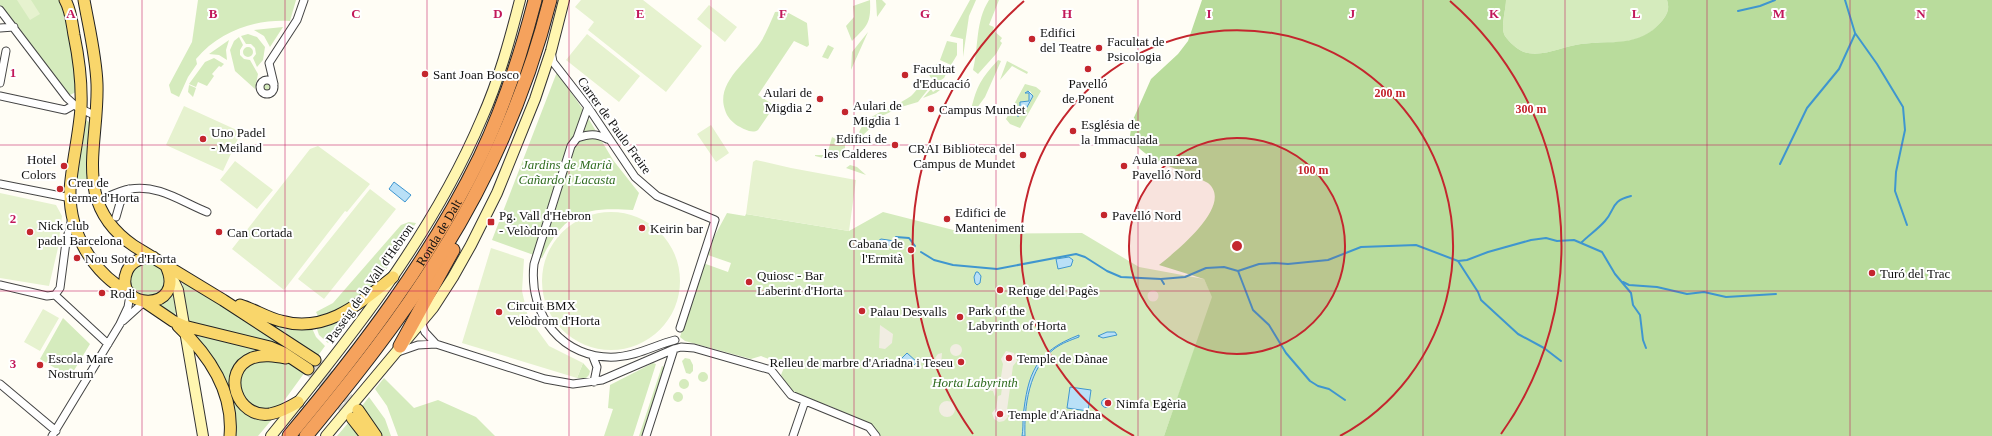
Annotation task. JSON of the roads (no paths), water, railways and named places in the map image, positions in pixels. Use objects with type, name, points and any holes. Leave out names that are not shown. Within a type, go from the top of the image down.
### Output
[{"type":"highway","name":"Ronda de Dalt","points":[[289,436],[318,401],[391,303],[425,254],[466,185],[495,122],[512,79],[535,0]]},
{"type":"highway","name":"Ronda de Dalt","points":[[306,436],[393,324],[439,257],[484,177],[507,128],[526,80],[550,0]]},
{"type":"highway","points":[[397,350],[461,234],[484,177]]},
{"type":"main road","points":[[65,0],[71,21],[78,58],[81,85],[77,107],[71,198],[72,218],[80,239],[92,261],[113,283],[184,329],[204,352],[219,377],[228,405],[230,436]]},
{"type":"main road","points":[[84,0],[95,60],[97,84],[92,171],[98,201],[114,229],[128,242],[223,300],[311,364],[294,359],[268,356],[252,358],[240,368],[234,380],[235,388],[241,403],[255,413],[273,413],[298,402]]},
{"type":"main road","points":[[130,294],[125,280],[129,268],[137,260],[153,257]]},
{"type":"main road","points":[[144,302],[159,299],[168,290],[170,278],[166,266]]},
{"type":"main road","points":[[223,300],[245,306],[280,321],[297,324],[314,323],[331,319],[347,312],[393,277]]},
{"type":"main road","points":[[184,329],[259,343],[294,359]]},
{"type":"main road","points":[[366,436],[355,414],[376,436]]},
{"type":"street","points":[[269,62],[274,84],[272,91],[265,94],[260,89],[260,82],[269,62],[297,20],[304,0]]},
{"type":"street","name":"Passeig de la Vall d'Hebron","points":[[271,436],[393,277],[434,213],[459,167],[483,117],[509,42],[520,0]]},
{"type":"street","points":[[326,436],[421,322],[453,277],[497,194],[535,99],[564,0]]},
{"type":"street","points":[[0,10],[77,107],[96,116]]},
{"type":"street","points":[[0,28],[14,27]]},
{"type":"street","points":[[0,83],[6,51]]},
{"type":"street","name":"Carrer de Paulo Freire","points":[[550,51],[553,62],[588,107],[608,140],[634,177],[657,196],[716,220],[680,328]]},
{"type":"street","points":[[260,82],[266,79],[271,80],[274,84]]},
{"type":"street","points":[[0,96],[65,110],[77,107]]},
{"type":"street","points":[[588,107],[577,138],[571,146],[534,264],[534,290],[540,311],[556,335],[569,345],[593,357],[631,355],[675,340]]},
{"type":"street","points":[[577,138],[588,134],[598,134],[608,140]]},
{"type":"street","points":[[0,184],[71,198]]},
{"type":"street","points":[[98,201],[129,189],[144,188],[158,190],[207,212]]},
{"type":"street","points":[[116,217],[120,204],[129,189]]},
{"type":"street","points":[[0,285],[47,296],[55,295],[60,288],[66,242],[72,218]]},
{"type":"street","points":[[166,266],[177,285],[203,436]]},
{"type":"street","points":[[0,384],[54,434],[120,324],[128,307],[130,294]]},
{"type":"street","points":[[55,295],[108,344]]},
{"type":"street","points":[[120,324],[144,302]]},
{"type":"street","points":[[421,322],[425,332],[439,344]]},
{"type":"street","points":[[397,350],[418,345],[439,344],[558,382],[574,384],[602,380],[674,349],[681,347],[694,348],[772,370],[791,395],[869,427],[876,436]]},
{"type":"street","points":[[646,436],[674,349]]},
{"type":"street","points":[[593,357],[597,366],[594,382]]},
{"type":"street","points":[[793,436],[805,401]]},
{"type":"water","points":[[1028,91],[1033,96],[1026,109],[1020,113],[1019,116],[1017,116],[1020,110],[1020,102],[1029,101],[1029,93],[1025,93]]},
{"type":"water","points":[[394,182],[411,195],[405,202],[389,189]]},
{"type":"water","points":[[881,239],[895,241],[898,244],[893,247],[887,244],[880,244],[878,241]]},
{"type":"water","points":[[1069,257],[1073,260],[1071,266],[1058,269],[1056,259]]},
{"type":"water","points":[[976,272],[978,272],[981,276],[980,283],[977,285],[974,277]]},
{"type":"water","points":[[1107,332],[1115,332],[1117,335],[1103,338],[1098,336]]},
{"type":"water","points":[[1079,335],[1079,337],[1063,343],[1054,349],[1039,366],[1027,400],[1025,436],[1022,436],[1025,402],[1031,376],[1036,366],[1052,349],[1064,342]]},
{"type":"water","points":[[907,353],[917,362],[910,369],[901,359]]},
{"type":"water","points":[[1070,387],[1091,390],[1088,411],[1067,408]]},
{"type":"water","points":[[1106,398],[1111,403],[1106,408],[1101,403]]},
{"type":"waterway","points":[[1738,11],[1760,6],[1775,0]]},
{"type":"waterway","points":[[1845,0],[1855,33],[1877,64],[1903,107],[1905,130],[1896,172],[1895,191],[1907,225]]},
{"type":"waterway","points":[[1780,164],[1807,108],[1839,69],[1855,34]]},
{"type":"waterway","points":[[1582,242],[1605,221],[1616,203],[1631,196]]},
{"type":"waterway","points":[[896,237],[909,238],[915,246]]},
{"type":"waterway","points":[[921,252],[934,260],[953,265],[997,269],[1076,254],[1085,257],[1107,271],[1121,277],[1161,279],[1185,277],[1206,268],[1224,267],[1238,271],[1259,264],[1288,264],[1328,260],[1361,247],[1416,245],[1458,261],[1467,260],[1488,252],[1531,240],[1546,238],[1557,241],[1574,240],[1602,252],[1615,274],[1631,293],[1633,305],[1640,315],[1643,340],[1646,348]]},
{"type":"waterway","points":[[1458,261],[1478,292],[1481,300],[1518,334],[1544,348],[1561,361]]},
{"type":"waterway","points":[[1238,271],[1253,310],[1269,325],[1286,353],[1310,381],[1318,386],[1329,389],[1345,400]]},
{"type":"waterway","points":[[1161,279],[1164,284]]},
{"type":"waterway","points":[[1623,282],[1629,285],[1657,287],[1687,294],[1704,292],[1726,297],[1776,294]]},
{"type":"tunnel","points":[[315,360],[358,410]]},
{"type":"tunnel","points":[[308,369],[323,383],[352,418]]},
{"type":"place","name":"Edifici del Teatre","points":[[1032,39]]},
{"type":"place","name":"Facultat de Psicologia","points":[[1099,48]]},
{"type":"place","name":"Pavelló de Ponent","points":[[1088,69]]},
{"type":"place","name":"Sant Joan Bosco","points":[[425,74]]},
{"type":"place","name":"Facultat d'Educació","points":[[905,75]]},
{"type":"place","name":"Aulari de Migdia 2","points":[[820,99]]},
{"type":"place","name":"Campus Mundet","points":[[931,109]]},
{"type":"place","name":"Aulari de Migdia 1","points":[[845,112]]},
{"type":"place","name":"Església de la Immaculada","points":[[1073,131]]},
{"type":"place","name":"Uno Padel - Meiland","points":[[203,139]]},
{"type":"place","name":"Edifici de les Calderes","points":[[895,145]]},
{"type":"place","name":"CRAI Biblioteca del Campus de Mundet","points":[[1023,155]]},
{"type":"place","name":"Hotel Colors","points":[[64,166]]},
{"type":"place","name":"Aula annexa Pavelló Nord","points":[[1124,166]]},
{"type":"place","name":"Creu de terme d'Horta","points":[[60,189]]},
{"type":"place","name":"Pavelló Nord","points":[[1104,215]]},
{"type":"place","name":"Edifici de Manteniment","points":[[947,219]]},
{"type":"place","name":"Pg. Vall d'Hebron - Velòdrom","points":[[491,222]]},
{"type":"place","name":"Keirin bar","points":[[642,228]]},
{"type":"place","name":"Nick club padel Barcelona","points":[[30,232]]},
{"type":"place","name":"Can Cortada","points":[[219,232]]},
{"type":"place","name":"Cabana de l'Ermità","points":[[911,250]]},
{"type":"place","name":"Nou Soto d'Horta","points":[[77,258]]},
{"type":"place","name":"Turó del Trac","points":[[1872,273]]},
{"type":"place","name":"Quiosc - Bar Laberint d'Horta","points":[[749,282]]},
{"type":"place","name":"Refuge del Pagès","points":[[1000,290]]},
{"type":"place","name":"Rodi","points":[[102,293]]},
{"type":"place","name":"Palau Desvalls","points":[[862,311]]},
{"type":"place","name":"Circuit BMX Velòdrom d'Horta","points":[[499,312]]},
{"type":"place","name":"Park of the Labyrinth of Horta","points":[[960,317]]},
{"type":"place","name":"Temple de Dànae","points":[[1009,358]]},
{"type":"place","name":"Relleu de marbre d'Ariadna i Teseu","points":[[961,362]]},
{"type":"place","name":"Escola Mare Nostrum","points":[[40,365]]},
{"type":"place","name":"Nimfa Egèria","points":[[1108,403]]},
{"type":"place","name":"Temple d'Ariadna","points":[[1000,414]]},
{"type":"park label","name":"Jardins de Marià Cañardo i Lacasta","points":[[567,172]]},
{"type":"park label","name":"Horta Labyrinth","points":[[975,382]]}]
